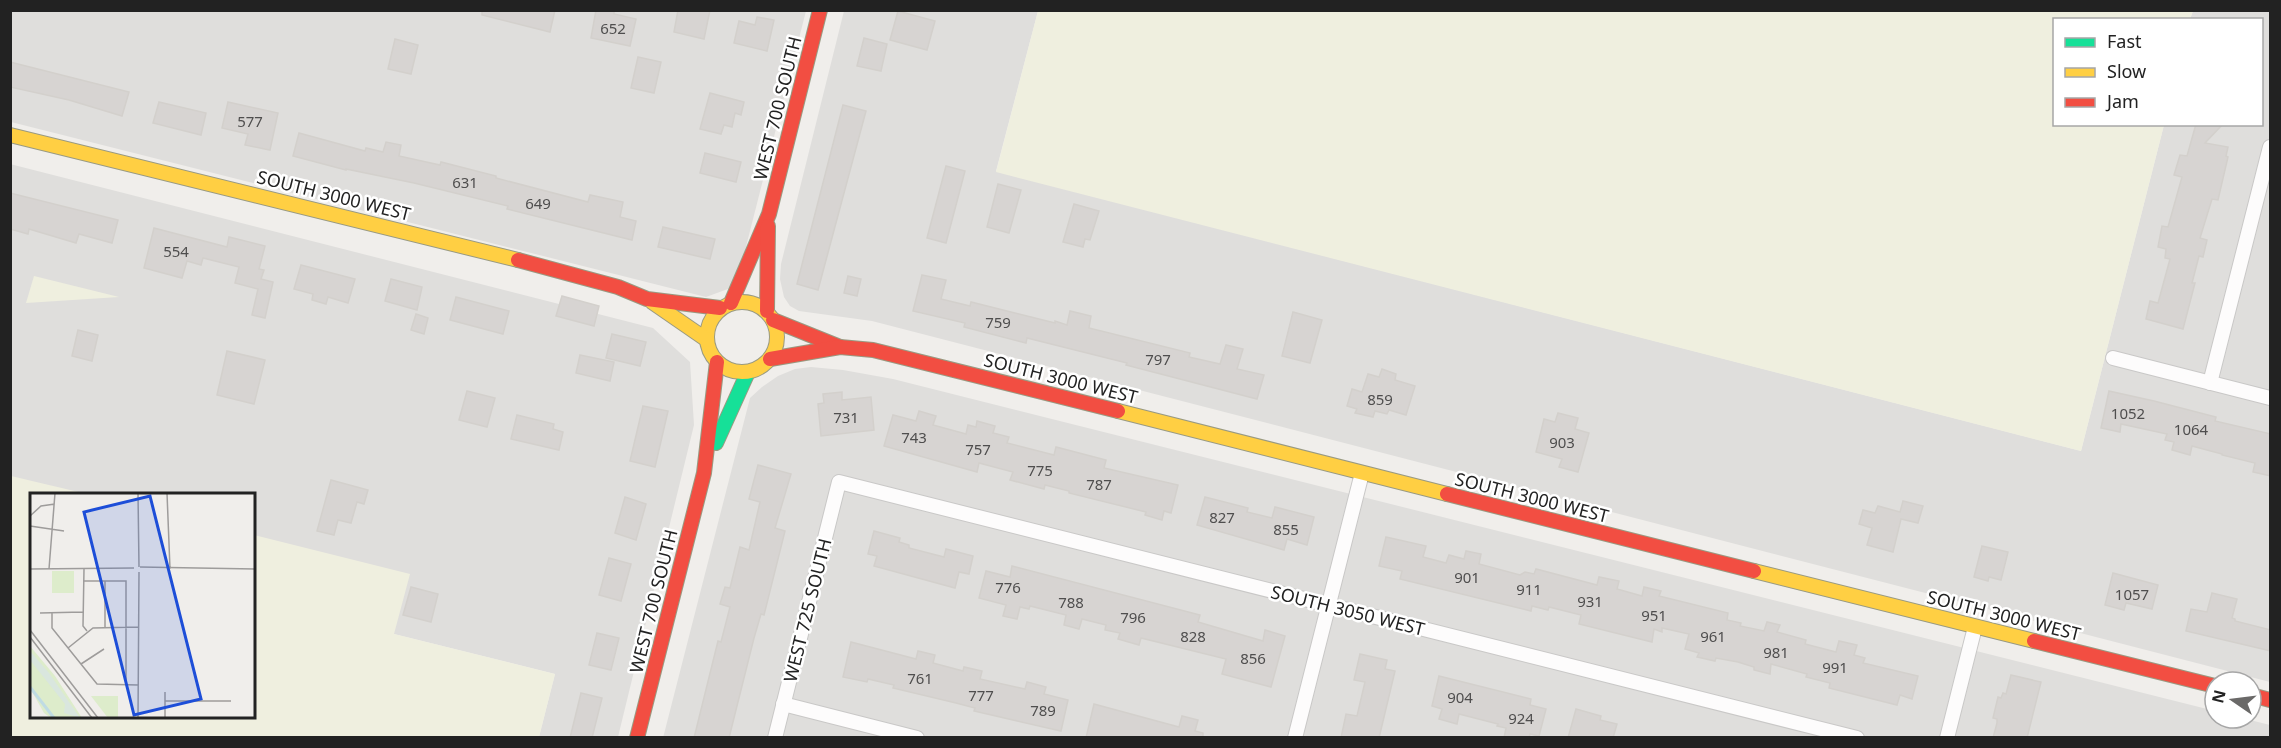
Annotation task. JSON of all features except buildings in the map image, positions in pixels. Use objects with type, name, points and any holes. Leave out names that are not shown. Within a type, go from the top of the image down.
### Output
[{"type":"main road","name":"WEST 700 SOUTH","points":[[726,305],[769,214],[820,10]]},
{"type":"main road","name":"SOUTH 3000 WEST","points":[[10,135],[534,264],[618,287],[647,299],[706,340]]},
{"type":"main road","name":"WEST 700 SOUTH","points":[[769,214],[770,315]]},
{"type":"main road","name":"SOUTH 3000 WEST","points":[[647,299],[726,305]]},
{"type":"main road","points":[[750,302],[770,315],[777,340],[770,359],[764,365],[748,372],[737,372],[726,369],[717,362],[706,340],[710,322],[726,305],[750,302]]},
{"type":"main road","name":"SOUTH 3000 WEST","points":[[770,315],[840,347]]},
{"type":"main road","name":"SOUTH 3000 WEST","points":[[770,359],[840,347],[883,352],[2203,683]]},
{"type":"main road","name":"WEST 700 SOUTH","points":[[637,738],[704,474],[717,362]]},
{"type":"main road","name":"WEST 700 SOUTH","points":[[704,474],[731,406],[748,372]]},
{"type":"street","points":[[2211,383],[2271,147]]},
{"type":"street","points":[[2113,358],[2271,398]]},
{"type":"street","points":[[1294,738],[1362,473]]},
{"type":"street","name":"SOUTH 3050 WEST","points":[[839,482],[1857,738]]},
{"type":"street","name":"WEST 725 SOUTH","points":[[775,738],[839,482]]},
{"type":"street","points":[[1947,738],[1975,627]]},
{"type":"street","points":[[783,704],[917,738]]},
{"type":"shaded area","points":[[10,11],[806,11],[736,286],[706,297],[11,122]]},
{"type":"shaded area","points":[[844,11],[1038,11],[996,171],[2081,451],[2164,126],[2263,126],[2263,18],[2190,18],[2193,11],[2270,11],[2270,682],[2263,680],[2263,670],[2224,670],[872,321],[799,311],[790,306],[784,297],[780,279],[781,264]]},
{"type":"shaded area","points":[[10,164],[653,328],[690,362],[694,425],[618,737],[539,737],[555,674],[394,634],[255,537],[255,493],[79,493],[11,477]]},
{"type":"shaded area","points":[[811,367],[843,370],[893,379],[2203,708],[2203,730],[2263,730],[2263,723],[2270,725],[2270,738],[663,738],[750,398],[778,376],[795,369]]},
{"type":"green space","points":[[1038,10],[2193,11],[2190,18],[2053,18],[2053,126],[2164,126],[2081,451],[996,172]]},
{"type":"green space","points":[[34,276],[119,297],[26,303]]},
{"type":"green space","points":[[11,476],[83,493],[30,493],[30,718],[255,718],[255,535],[410,574],[394,634],[555,674],[539,737],[11,737]]},
{"type":"traffic: fast","points":[[716,443],[748,372]]},
{"type":"traffic: slow","points":[[10,135],[518,260]]},
{"type":"traffic: slow","points":[[652,302],[707,340]]},
{"type":"traffic: slow","points":[[749,302],[762,308],[771,317],[775,323],[777,337],[775,351],[767,362],[756,370],[735,372],[717,362],[709,351],[707,330],[717,312],[728,304],[749,302]]},
{"type":"traffic: slow","points":[[1118,411],[1447,494]]},
{"type":"traffic: slow","points":[[1754,571],[2034,641]]},
{"type":"traffic: jam","points":[[731,303],[769,214],[820,10]]},
{"type":"traffic: jam","points":[[767,311],[768,226]]},
{"type":"traffic: jam","points":[[518,260],[618,287],[647,299],[720,308]]},
{"type":"traffic: jam","points":[[773,320],[840,347]]},
{"type":"traffic: jam","points":[[770,359],[840,347],[873,350],[1118,411]]},
{"type":"traffic: jam","points":[[637,738],[704,473],[717,362]]},
{"type":"traffic: jam","points":[[1447,494],[1754,571]]},
{"type":"traffic: jam","points":[[2034,641],[2203,683]]},
{"type":"traffic: jam","points":[[2263,698],[2270,700]]}]
